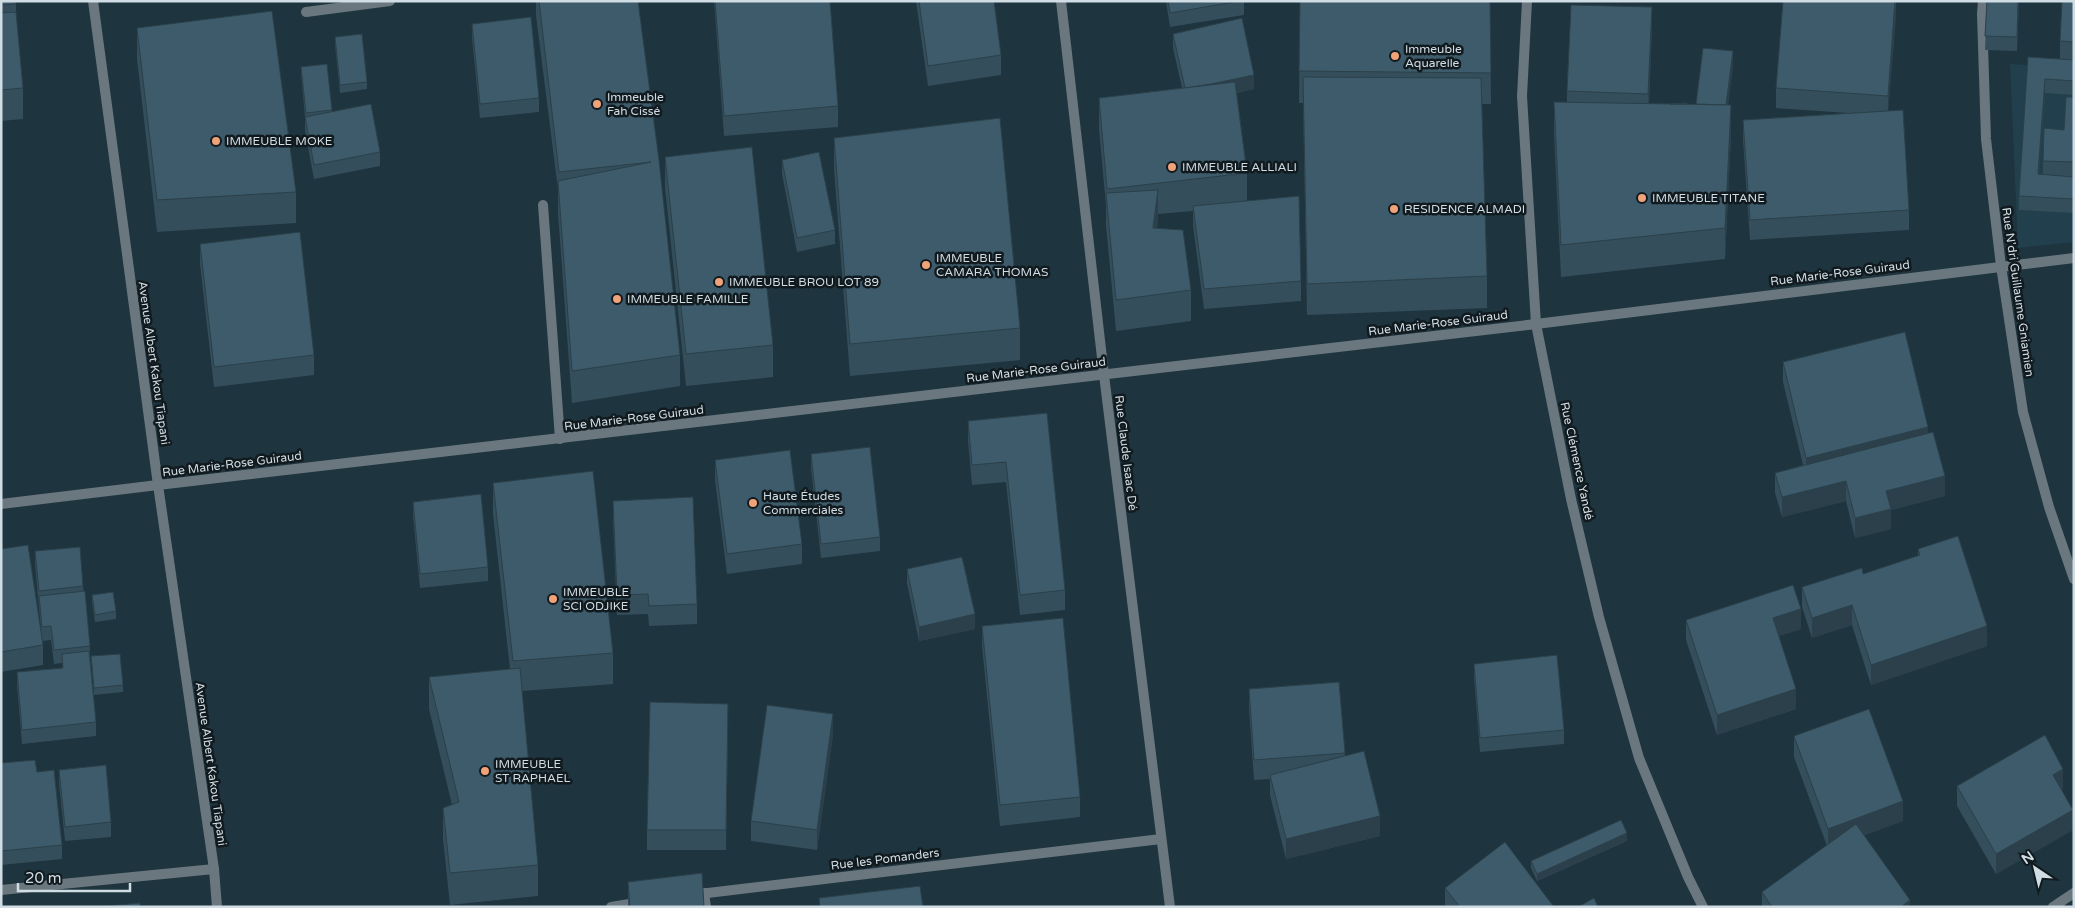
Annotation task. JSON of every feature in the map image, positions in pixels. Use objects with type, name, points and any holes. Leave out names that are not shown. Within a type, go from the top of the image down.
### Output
[{"type":"street","name":"Avenue Albert Kakou Tiapani","points":[[93,1],[158,485],[214,869],[217,907]]},
{"type":"street","points":[[306,12],[390,1]]},
{"type":"street","name":"Rue Claude Isaac Dé","points":[[1061,1],[1104,375],[1170,907]]},
{"type":"street","name":"Rue Clémence Yandé","points":[[1527,1],[1522,96],[1536,324],[1577,526],[1599,617],[1636,748],[1684,868],[1703,907]]},
{"type":"street","name":"Rue N'dri Guillaume Gniamien","points":[[1983,1],[1986,139],[2000,266],[2024,412],[2049,507],[2074,579]]},
{"type":"street","points":[[542,205],[560,439]]},
{"type":"street","name":"Rue Marie-Rose Guiraud","points":[[1,504],[1536,324],[2074,258]]},
{"type":"street","name":"Rue les Pomanders","points":[[676,898],[1162,839]]},
{"type":"street","points":[[1,890],[214,869]]},
{"type":"street","points":[[2053,907],[2074,893]]},
{"type":"street","points":[[704,894],[706,907]]},
{"type":"street","points":[[611,907],[648,901]]},
{"type":"shaded area","points":[[2010,64],[2074,68],[2074,242],[2018,248]]},
{"type":"building","points":[[1,1],[16,1],[16,4],[1,5]]},
{"type":"building","points":[[539,1],[638,1],[659,160],[680,355],[572,371],[558,181],[651,162],[559,172]]},
{"type":"building","points":[[715,1],[830,1],[838,106],[724,116]]},
{"type":"building","points":[[919,1],[994,1],[1001,55],[928,66]]},
{"type":"building","points":[[1168,1],[1240,1],[1170,13]]},
{"type":"building","name":"Immeuble Aquarelle","points":[[1300,1],[1490,1],[1491,73],[1299,71]]},
{"type":"building","points":[[1783,1],[1895,1],[1888,96],[1776,88]]},
{"type":"building","points":[[1987,1],[2018,1],[2017,37],[1985,36]]},
{"type":"building","points":[[2062,1],[2074,1],[2074,42],[2060,41]]},
{"type":"building","points":[[1571,5],[1652,7],[1648,94],[1567,91]]},
{"type":"building","name":"IMMEUBLE MOKE","points":[[272,11],[296,192],[157,200],[137,28]]},
{"type":"building","points":[[16,12],[23,88],[1,90],[1,13]]},
{"type":"building","points":[[531,17],[539,98],[480,104],[472,24]]},
{"type":"building","points":[[1242,18],[1254,75],[1185,88],[1173,34]]},
{"type":"building","points":[[362,34],[367,82],[340,85],[335,37]]},
{"type":"building","points":[[1703,48],[1733,51],[1726,105],[1696,104]]},
{"type":"building","points":[[2028,57],[2074,60],[2074,81],[2045,79],[2038,174],[2074,177],[2074,199],[2019,196]]},
{"type":"building","points":[[327,64],[332,110],[306,113],[301,67]]},
{"type":"building","name":"RESIDENCE ALMADI","points":[[1303,77],[1481,78],[1487,276],[1307,284]]},
{"type":"building","name":"IMMEUBLE ALLIALI","points":[[1235,82],[1247,173],[1107,189],[1099,98]]},
{"type":"building","points":[[2066,97],[2074,97],[2074,162],[2043,161],[2044,128],[2064,130]]},
{"type":"building","name":"IMMEUBLE TITANE","points":[[1554,102],[1731,105],[1725,228],[1561,245]]},
{"type":"building","points":[[371,104],[380,152],[314,165],[305,117]]},
{"type":"building","points":[[1903,110],[1909,210],[1750,220],[1743,120]]},
{"type":"building","name":"IMMEUBLE CAMARA THOMAS","points":[[1000,118],[1020,328],[850,344],[834,138]]},
{"type":"building","name":"IMMEUBLE BROU LOT 89","points":[[752,147],[773,345],[686,354],[665,157]]},
{"type":"building","points":[[819,152],[835,230],[797,238],[782,160]]},
{"type":"building","points":[[1158,190],[1153,228],[1183,230],[1191,290],[1116,300],[1106,193]]},
{"type":"building","points":[[1299,196],[1301,281],[1204,289],[1193,206]]},
{"type":"building","points":[[300,232],[314,355],[214,367],[200,244]]},
{"type":"building","points":[[1905,332],[1928,427],[1806,458],[1783,362]]},
{"type":"building","points":[[1047,413],[1065,590],[1020,595],[1006,462],[972,465],[968,421]]},
{"type":"building","points":[[1933,432],[1945,476],[1886,491],[1891,509],[1855,518],[1846,481],[1782,497],[1775,473]]},
{"type":"building","points":[[870,447],[880,537],[821,544],[811,454]]},
{"type":"building","points":[[790,450],[802,544],[727,554],[715,460]]},
{"type":"building","name":"IMMEUBLE SCI ODJIKE","points":[[593,471],[613,653],[513,661],[493,483]]},
{"type":"building","points":[[481,494],[488,567],[420,574],[413,502]]},
{"type":"building","points":[[693,497],[697,604],[649,606],[648,594],[617,595],[613,501]]},
{"type":"building","points":[[1958,536],[1987,626],[1871,665],[1852,605],[1812,618],[1802,587],[1862,568],[1863,574],[1920,555],[1918,549]]},
{"type":"building","points":[[28,545],[43,645],[1,652],[1,549]]},
{"type":"building","points":[[80,547],[83,586],[39,591],[35,551]]},
{"type":"building","points":[[962,557],[975,614],[919,627],[907,569]]},
{"type":"building","points":[[1793,585],[1801,609],[1773,618],[1796,689],[1717,715],[1686,620]]},
{"type":"building","points":[[85,591],[90,646],[54,650],[51,626],[42,627],[39,596]]},
{"type":"building","points":[[113,592],[116,611],[95,615],[92,595]]},
{"type":"building","points":[[1063,618],[1080,797],[1000,805],[982,626]]},
{"type":"building","points":[[89,651],[96,722],[22,730],[17,672],[63,668],[62,654]]},
{"type":"building","points":[[120,654],[123,685],[94,688],[91,656]]},
{"type":"building","points":[[1557,655],[1564,730],[1480,738],[1474,664]]},
{"type":"building","name":"IMMEUBLE ST RAPHAEL","points":[[520,668],[538,865],[450,873],[443,808],[459,802],[429,677]]},
{"type":"building","points":[[1339,682],[1345,753],[1254,760],[1249,689]]},
{"type":"building","points":[[650,702],[728,704],[726,830],[647,830]]},
{"type":"building","points":[[767,705],[833,714],[817,830],[751,821]]},
{"type":"building","points":[[1869,709],[1903,801],[1828,829],[1794,736]]},
{"type":"building","points":[[2045,735],[2063,769],[2053,775],[2073,810],[1996,854],[1957,786]]},
{"type":"building","points":[[1364,751],[1380,816],[1286,839],[1270,775]]},
{"type":"building","points":[[35,760],[37,772],[54,770],[62,845],[1,851],[1,763]]},
{"type":"building","points":[[106,765],[111,822],[65,827],[59,770]]},
{"type":"building","points":[[1621,820],[1627,833],[1537,874],[1531,861]]},
{"type":"building","points":[[1856,824],[1910,900],[1901,907],[1772,907],[1762,892]]},
{"type":"building","points":[[1505,842],[1554,907],[1460,907],[1445,888]]},
{"type":"building","points":[[702,873],[704,907],[630,907],[628,882]]},
{"type":"building","points":[[920,886],[923,907],[820,907],[819,898]]},
{"type":"building","points":[[1594,898],[1598,907],[1578,907]]},
{"type":"building","points":[[140,903],[140,907],[95,907]]},
{"type":"place","name":"Immeuble Aquarelle","points":[[1395,56]]},
{"type":"place","name":"Immeuble Fah Cissé","points":[[597,104]]},
{"type":"place","name":"IMMEUBLE MOKE","points":[[216,141]]},
{"type":"place","name":"IMMEUBLE ALLIALI","points":[[1172,167]]},
{"type":"place","name":"IMMEUBLE TITANE","points":[[1642,198]]},
{"type":"place","name":"RESIDENCE ALMADI","points":[[1394,209]]},
{"type":"place","name":"IMMEUBLE CAMARA THOMAS","points":[[926,265]]},
{"type":"place","name":"IMMEUBLE BROU LOT 89","points":[[719,282]]},
{"type":"place","name":"IMMEUBLE FAMILLE","points":[[617,299]]},
{"type":"place","name":"Haute Études Commerciales","points":[[753,503]]},
{"type":"place","name":"IMMEUBLE SCI ODJIKE","points":[[553,599]]},
{"type":"place","name":"IMMEUBLE ST RAPHAEL","points":[[485,771]]}]
